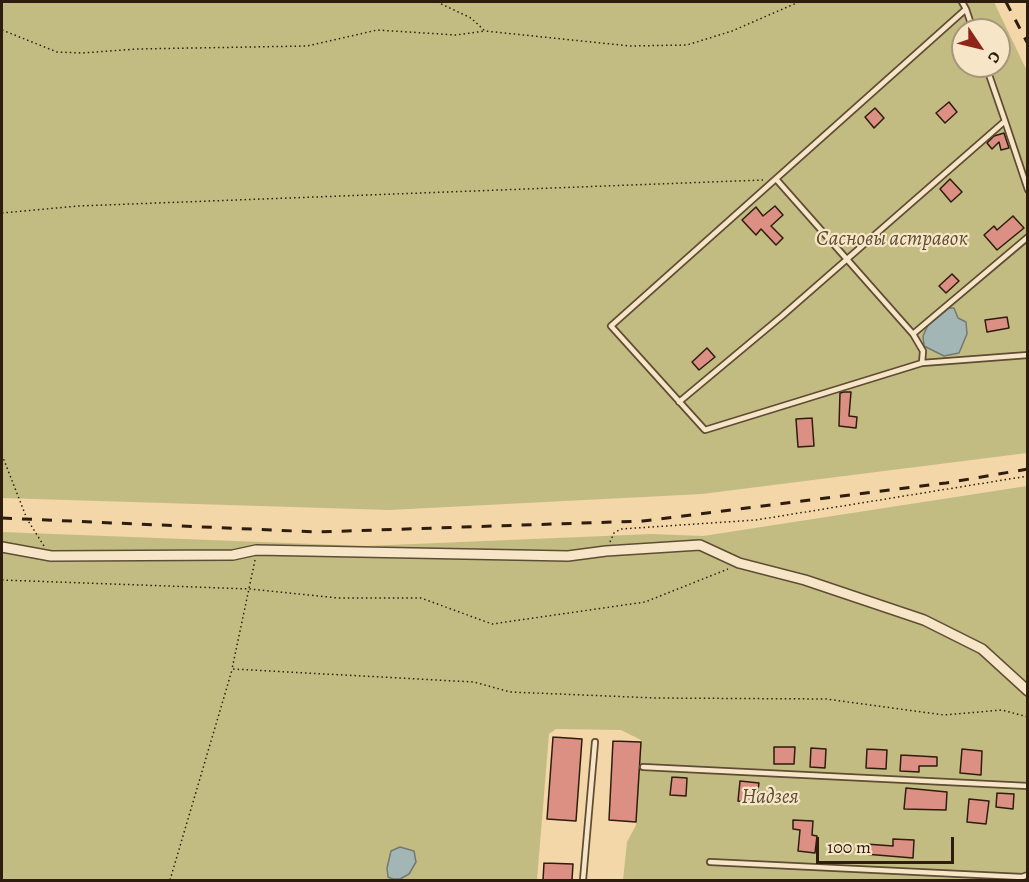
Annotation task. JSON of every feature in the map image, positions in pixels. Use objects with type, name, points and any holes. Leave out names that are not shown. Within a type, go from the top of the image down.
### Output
[{"type":"street","points":[[2,547],[51,556],[234,555],[256,550],[568,556],[699,544],[739,563],[805,580],[924,620],[982,649],[1028,690]]},
{"type":"lane","points":[[962,2],[969,18]]},
{"type":"lane","points":[[966,9],[611,326],[705,430],[922,363],[1028,355]]},
{"type":"lane","points":[[990,78],[1028,190]]},
{"type":"lane","points":[[679,402],[1005,121]]},
{"type":"lane","points":[[776,179],[913,334],[923,351],[922,363]]},
{"type":"lane","points":[[913,334],[1028,237]]},
{"type":"lane","points":[[583,880],[595,742]]},
{"type":"lane","points":[[643,767],[1028,786]]},
{"type":"lane","points":[[710,862],[1022,877],[1028,875]]},
{"type":"path","points":[[437,2],[471,18],[485,31]]},
{"type":"path","points":[[2,30],[57,52],[82,53],[137,49],[307,45],[378,30],[456,35],[485,31],[630,46],[687,45],[732,31],[799,2]]},
{"type":"path","points":[[2,213],[78,206],[709,184],[776,179]]},
{"type":"path","points":[[2,455],[27,519],[51,556]]},
{"type":"path","points":[[606,551],[614,533],[621,529],[756,520],[1028,476]]},
{"type":"path","points":[[170,880],[232,669],[250,589],[256,550]]},
{"type":"path","points":[[2,580],[250,589],[338,598],[421,598],[492,624],[645,602],[715,576],[739,563]]},
{"type":"path","points":[[232,669],[474,682],[510,692],[656,698],[826,699],[944,715],[1002,710],[1028,717]]},
{"type":"green space","name":"Сасновы астравок","points":[[2,2],[994,2],[1002,18],[951,18],[951,78],[1011,78],[1011,38],[1027,71],[1027,453],[702,494],[389,510],[2,498]]},
{"type":"green space","name":"Надзея","points":[[1027,486],[1027,880],[623,880],[627,842],[636,825],[641,740],[621,730],[556,729],[549,734],[537,880],[2,880],[2,532],[366,546],[652,534],[703,536]]},
{"type":"shaded area","points":[[949,308],[954,308],[958,318],[966,322],[967,334],[959,353],[944,356],[924,346],[923,336],[928,325]]},
{"type":"shaded area","points":[[400,847],[414,851],[416,862],[409,874],[400,879],[393,879],[388,877],[387,868],[391,851]]},
{"type":"building","points":[[949,102],[957,112],[945,123],[936,113]]},
{"type":"building","points":[[875,108],[884,118],[874,128],[865,117]]},
{"type":"building","points":[[1004,133],[1009,148],[1001,150],[999,142],[992,149],[987,143],[994,136]]},
{"type":"building","points":[[950,179],[962,192],[951,202],[940,189]]},
{"type":"building","points":[[775,206],[783,215],[771,226],[783,238],[776,245],[761,229],[756,235],[742,220],[756,207],[763,216]]},
{"type":"building","points":[[1013,216],[1024,228],[997,250],[984,235],[994,226],[997,230]]},
{"type":"building","points":[[952,274],[959,281],[946,293],[939,286]]},
{"type":"building","points":[[1007,317],[1009,328],[987,332],[985,320]]},
{"type":"building","points":[[707,348],[715,357],[699,370],[692,362]]},
{"type":"building","points":[[851,392],[849,416],[857,417],[856,428],[839,426],[840,393]]},
{"type":"building","points":[[812,418],[814,446],[798,447],[796,419]]},
{"type":"building","points":[[553,737],[582,739],[576,821],[547,819]]},
{"type":"building","points":[[613,741],[641,742],[636,822],[609,820]]},
{"type":"building","points":[[774,747],[795,747],[794,764],[774,764]]},
{"type":"building","points":[[811,748],[826,749],[825,768],[810,767]]},
{"type":"building","points":[[867,749],[887,750],[886,769],[866,768]]},
{"type":"building","points":[[962,749],[982,751],[981,775],[960,773]]},
{"type":"building","points":[[901,755],[937,757],[937,766],[919,766],[919,772],[900,771]]},
{"type":"building","points":[[672,777],[687,778],[686,796],[670,795]]},
{"type":"building","points":[[740,781],[759,783],[756,803],[738,801]]},
{"type":"building","points":[[906,788],[947,792],[946,810],[904,809]]},
{"type":"building","points":[[997,793],[1014,794],[1013,809],[996,807]]},
{"type":"building","points":[[969,799],[989,801],[986,824],[967,822]]},
{"type":"building","points":[[793,820],[813,821],[812,835],[817,836],[815,853],[798,851],[800,830],[793,829]]},
{"type":"building","points":[[893,839],[914,840],[913,858],[865,854],[866,844],[893,846]]},
{"type":"building","points":[[544,863],[573,864],[572,880],[543,880]]},
{"type":"railway","points":[[1006,2],[1028,44]]},
{"type":"railway","points":[[2,518],[317,532],[643,521],[946,483],[1028,469]]}]
